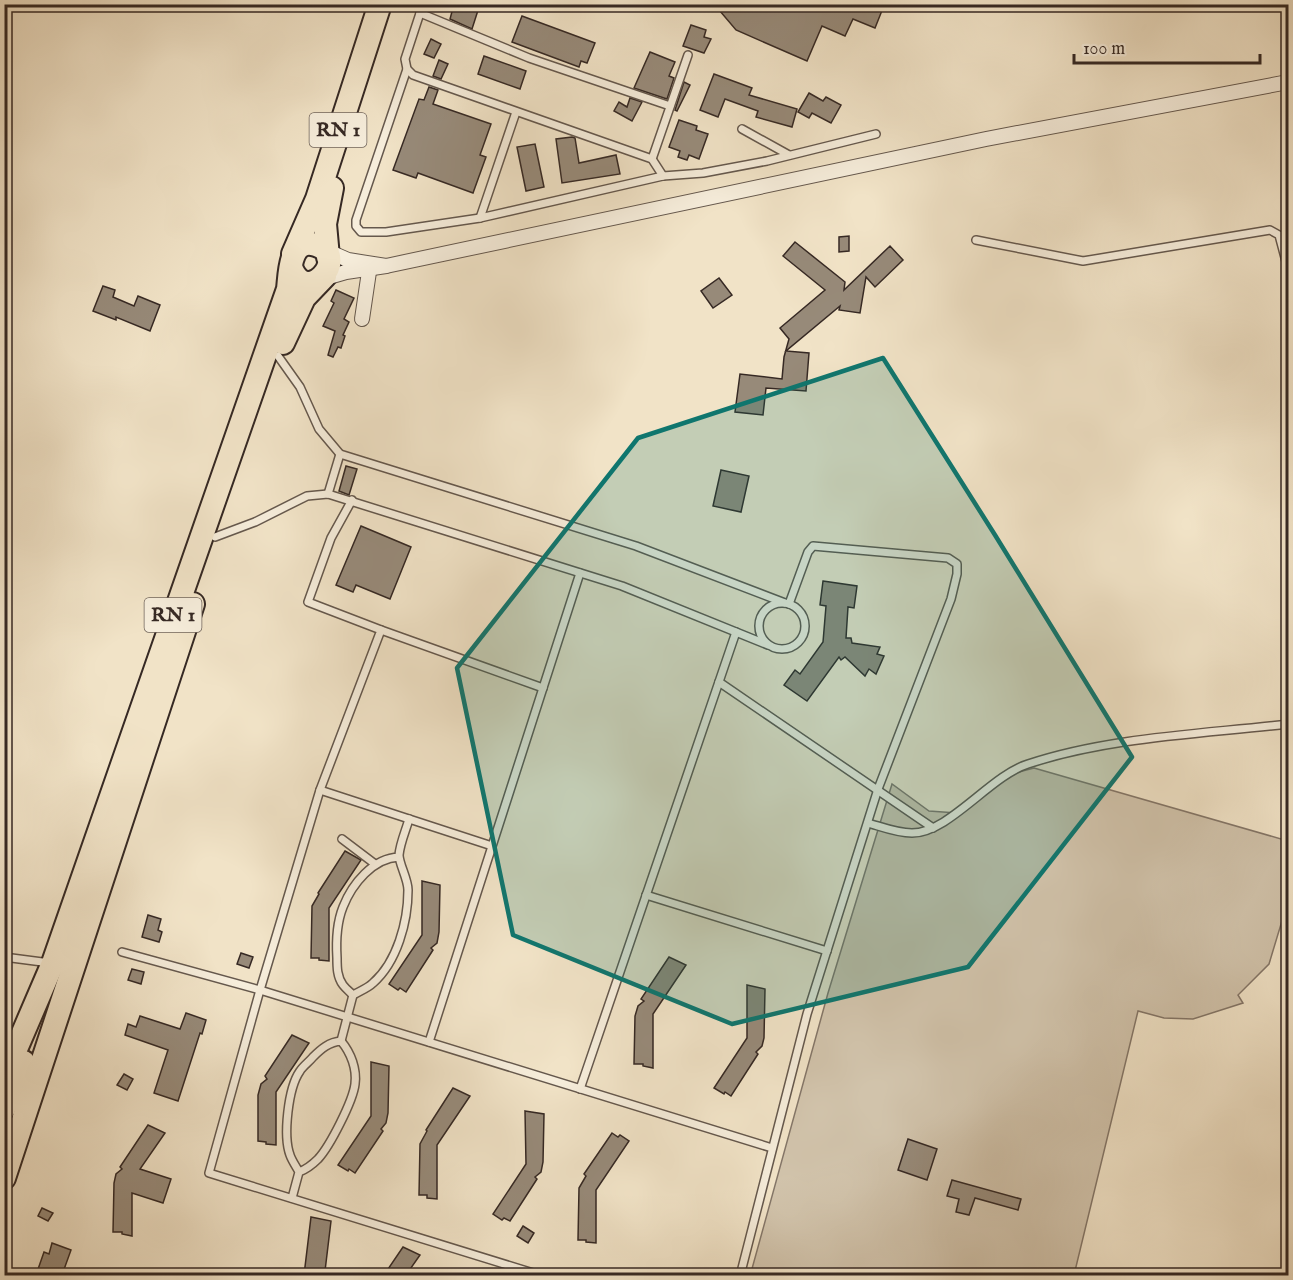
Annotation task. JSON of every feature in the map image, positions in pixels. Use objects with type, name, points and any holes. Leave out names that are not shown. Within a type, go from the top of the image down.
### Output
[{"type":"main road","name":"RN 1","points":[[4,1077],[53,963],[288,289],[292,261],[317,199],[380,4]]},
{"type":"main road","name":"RN 1","points":[[4,1178],[215,537],[278,356],[304,298],[324,265],[325,224],[332,188],[395,4]]},
{"type":"main road","points":[[315,245],[324,265],[314,282],[302,281],[297,277],[292,261],[302,246],[315,245]]},
{"type":"main road","points":[[4,1132],[60,992],[77,961]]},
{"type":"main road","name":"RN 1","points":[[4,1109],[44,1004],[53,963]]},
{"type":"street","points":[[324,265],[386,266],[986,139],[1288,82]]},
{"type":"street","points":[[324,265],[348,260],[370,267]]},
{"type":"street","points":[[362,319],[370,267]]},
{"type":"lane","points":[[423,4],[405,59],[407,69],[356,220],[359,230],[367,233],[480,218],[663,177],[703,172],[789,155],[876,134]]},
{"type":"lane","points":[[420,13],[530,57],[670,106]]},
{"type":"lane","points":[[652,159],[688,55]]},
{"type":"lane","points":[[407,69],[413,75],[652,159],[663,177]]},
{"type":"lane","points":[[480,218],[516,112]]},
{"type":"lane","points":[[742,129],[789,155]]},
{"type":"lane","points":[[976,240],[1083,261],[1270,230],[1279,235],[1288,269]]},
{"type":"lane","points":[[215,537],[255,522],[307,496],[328,494],[622,586],[768,645],[782,649],[795,644],[800,639],[804,626],[803,619],[800,612],[787,604],[636,546],[340,454],[319,429],[300,387],[278,356]]},
{"type":"lane","points":[[328,494],[340,454]]},
{"type":"lane","points":[[352,500],[331,538],[308,602],[543,688]]},
{"type":"lane","points":[[740,1275],[807,1014],[878,789],[951,599],[957,564],[948,558],[813,546],[808,552],[787,604]]},
{"type":"lane","points":[[429,1042],[580,573]]},
{"type":"lane","points":[[768,645],[760,632],[760,618],[770,606],[787,604]]},
{"type":"lane","points":[[381,630],[320,790],[260,990],[209,1173],[543,1275]]},
{"type":"lane","points":[[580,1089],[736,632]]},
{"type":"lane","points":[[719,682],[933,828]]},
{"type":"lane","points":[[868,823],[906,833],[933,828],[950,818],[1007,774],[1026,764],[1099,745],[1288,724]]},
{"type":"lane","points":[[320,790],[492,846]]},
{"type":"lane","points":[[341,1041],[353,995],[372,985],[385,971],[403,927],[408,889],[399,857],[409,819]]},
{"type":"lane","points":[[342,839],[375,864]]},
{"type":"lane","points":[[353,995],[342,985],[338,972],[338,928],[342,908],[353,890],[375,864],[388,857],[399,857]]},
{"type":"lane","points":[[646,895],[827,951]]},
{"type":"lane","points":[[122,952],[260,990],[772,1149]]},
{"type":"lane","points":[[4,957],[53,963]]},
{"type":"lane","points":[[292,1198],[299,1172],[289,1153],[287,1139],[294,1084],[300,1071],[320,1050],[334,1042],[341,1041]]},
{"type":"lane","points":[[299,1172],[309,1168],[323,1153],[351,1099],[355,1072],[348,1050],[341,1041]]},
{"type":"highlighted area","points":[[883,358],[1132,757],[968,967],[732,1024],[513,935],[457,668],[638,438]]},
{"type":"shaded area","points":[[1034,768],[1288,841],[1288,901],[1269,964],[1238,995],[1243,1003],[1193,1019],[1164,1018],[1138,1011],[1074,1275],[750,1276],[828,993],[892,784],[929,811],[957,813],[1015,773]]},
{"type":"building","points":[[454,4],[480,4],[472,29],[450,19]]},
{"type":"building","points":[[714,4],[874,4],[883,8],[875,28],[853,19],[845,36],[822,26],[807,61],[736,30]]},
{"type":"building","points":[[522,16],[595,43],[587,63],[581,61],[579,67],[512,42]]},
{"type":"building","points":[[691,25],[706,30],[704,37],[711,39],[704,53],[683,46]]},
{"type":"building","points":[[431,39],[441,44],[434,58],[424,54]]},
{"type":"building","points":[[650,52],[675,62],[669,76],[674,78],[667,99],[634,88]]},
{"type":"building","points":[[484,56],[526,71],[520,89],[478,74]]},
{"type":"building","points":[[439,60],[448,64],[441,79],[433,76]]},
{"type":"building","points":[[714,74],[752,88],[749,95],[797,109],[792,127],[756,117],[758,111],[725,99],[718,117],[700,110]]},
{"type":"building","points":[[684,82],[690,85],[677,111],[675,110]]},
{"type":"building","points":[[429,87],[438,90],[433,104],[491,124],[480,155],[486,157],[473,193],[418,173],[416,178],[393,170],[419,99],[424,100]]},
{"type":"building","points":[[809,93],[823,101],[826,97],[841,105],[831,123],[812,113],[809,118],[798,112]]},
{"type":"building","points":[[630,98],[642,102],[632,121],[614,111],[619,102],[627,107]]},
{"type":"building","points":[[679,120],[697,126],[696,130],[708,134],[699,159],[689,155],[687,160],[678,157],[680,151],[669,147]]},
{"type":"building","points":[[575,138],[579,163],[616,155],[620,174],[562,183],[556,139]]},
{"type":"building","points":[[535,144],[544,187],[526,191],[517,147]]},
{"type":"building","points":[[849,236],[849,251],[839,252],[839,237]]},
{"type":"building","points":[[795,242],[845,282],[844,290],[890,246],[903,260],[875,287],[866,277],[860,313],[839,310],[840,306],[786,351],[809,353],[806,391],[766,388],[763,415],[735,412],[740,374],[782,379],[784,357],[789,339],[780,328],[825,290],[783,256]]},
{"type":"building","points":[[719,278],[732,295],[713,308],[701,291]]},
{"type":"building","points":[[103,286],[115,290],[113,297],[134,306],[138,296],[160,305],[150,331],[116,317],[116,320],[93,311]]},
{"type":"building","points":[[336,290],[354,298],[344,319],[349,322],[343,335],[345,336],[341,348],[338,347],[333,357],[328,355],[335,331],[323,326],[334,303],[331,301]]},
{"type":"building","points":[[346,466],[357,469],[349,495],[339,491]]},
{"type":"building","points":[[721,470],[749,476],[741,512],[713,506]]},
{"type":"building","points":[[361,526],[411,547],[390,599],[356,585],[353,592],[336,585]]},
{"type":"building","points":[[823,581],[857,586],[854,608],[848,607],[846,638],[851,638],[852,643],[880,647],[877,654],[884,656],[876,674],[869,669],[865,676],[845,657],[841,660],[839,657],[807,701],[784,685],[795,670],[800,674],[823,642],[826,606],[820,605]]},
{"type":"building","points":[[345,851],[361,860],[329,908],[329,961],[311,958],[312,906]]},
{"type":"building","points":[[422,881],[440,885],[439,932],[437,943],[431,948],[433,950],[406,992],[389,984],[422,935]]},
{"type":"building","points":[[148,915],[161,919],[158,930],[162,932],[159,942],[142,937]]},
{"type":"building","points":[[241,953],[253,957],[249,968],[237,964]]},
{"type":"building","points":[[669,957],[686,965],[653,1014],[653,1068],[643,1066],[643,1064],[634,1064],[635,1016],[638,1006],[644,1001],[641,999]]},
{"type":"building","points":[[132,969],[144,972],[141,984],[128,980]]},
{"type":"building","points":[[747,985],[765,989],[764,1038],[762,1046],[756,1052],[758,1054],[731,1096],[714,1088],[747,1038]]},
{"type":"building","points":[[186,1013],[206,1020],[178,1101],[154,1093],[168,1050],[125,1035],[128,1024],[136,1027],[140,1016],[180,1029]]},
{"type":"building","points":[[292,1035],[309,1043],[276,1092],[276,1145],[266,1144],[266,1142],[258,1141],[258,1095],[261,1084],[267,1079],[265,1076]]},
{"type":"building","points":[[371,1062],[389,1066],[388,1113],[386,1123],[381,1129],[383,1131],[355,1173],[338,1165],[371,1116]]},
{"type":"building","points":[[124,1074],[133,1079],[127,1090],[117,1085]]},
{"type":"building","points":[[453,1088],[470,1096],[437,1145],[437,1199],[427,1198],[427,1195],[419,1195],[420,1144],[426,1130]]},
{"type":"building","points":[[525,1111],[544,1114],[541,1172],[535,1177],[537,1179],[510,1221],[504,1218],[502,1220],[493,1214],[526,1164]]},
{"type":"building","points":[[148,1125],[165,1133],[140,1169],[171,1179],[163,1203],[132,1193],[132,1236],[122,1234],[122,1232],[113,1232],[116,1174],[122,1169],[120,1167]]},
{"type":"building","points":[[612,1133],[629,1141],[596,1190],[596,1243],[578,1240],[579,1188],[586,1176],[584,1174]]},
{"type":"building","points":[[908,1139],[937,1149],[927,1180],[898,1170]]},
{"type":"building","points":[[952,1180],[1021,1199],[1018,1210],[975,1198],[969,1215],[956,1212],[959,1199],[947,1196]]},
{"type":"building","points":[[42,1208],[53,1213],[48,1221],[38,1216]]},
{"type":"building","points":[[311,1217],[331,1221],[325,1271],[322,1275],[304,1275]]},
{"type":"building","points":[[523,1226],[534,1233],[528,1243],[517,1236]]},
{"type":"building","points":[[52,1243],[71,1250],[62,1275],[36,1275],[44,1252],[49,1254]]},
{"type":"building","points":[[403,1247],[420,1255],[406,1275],[384,1275]]}]
